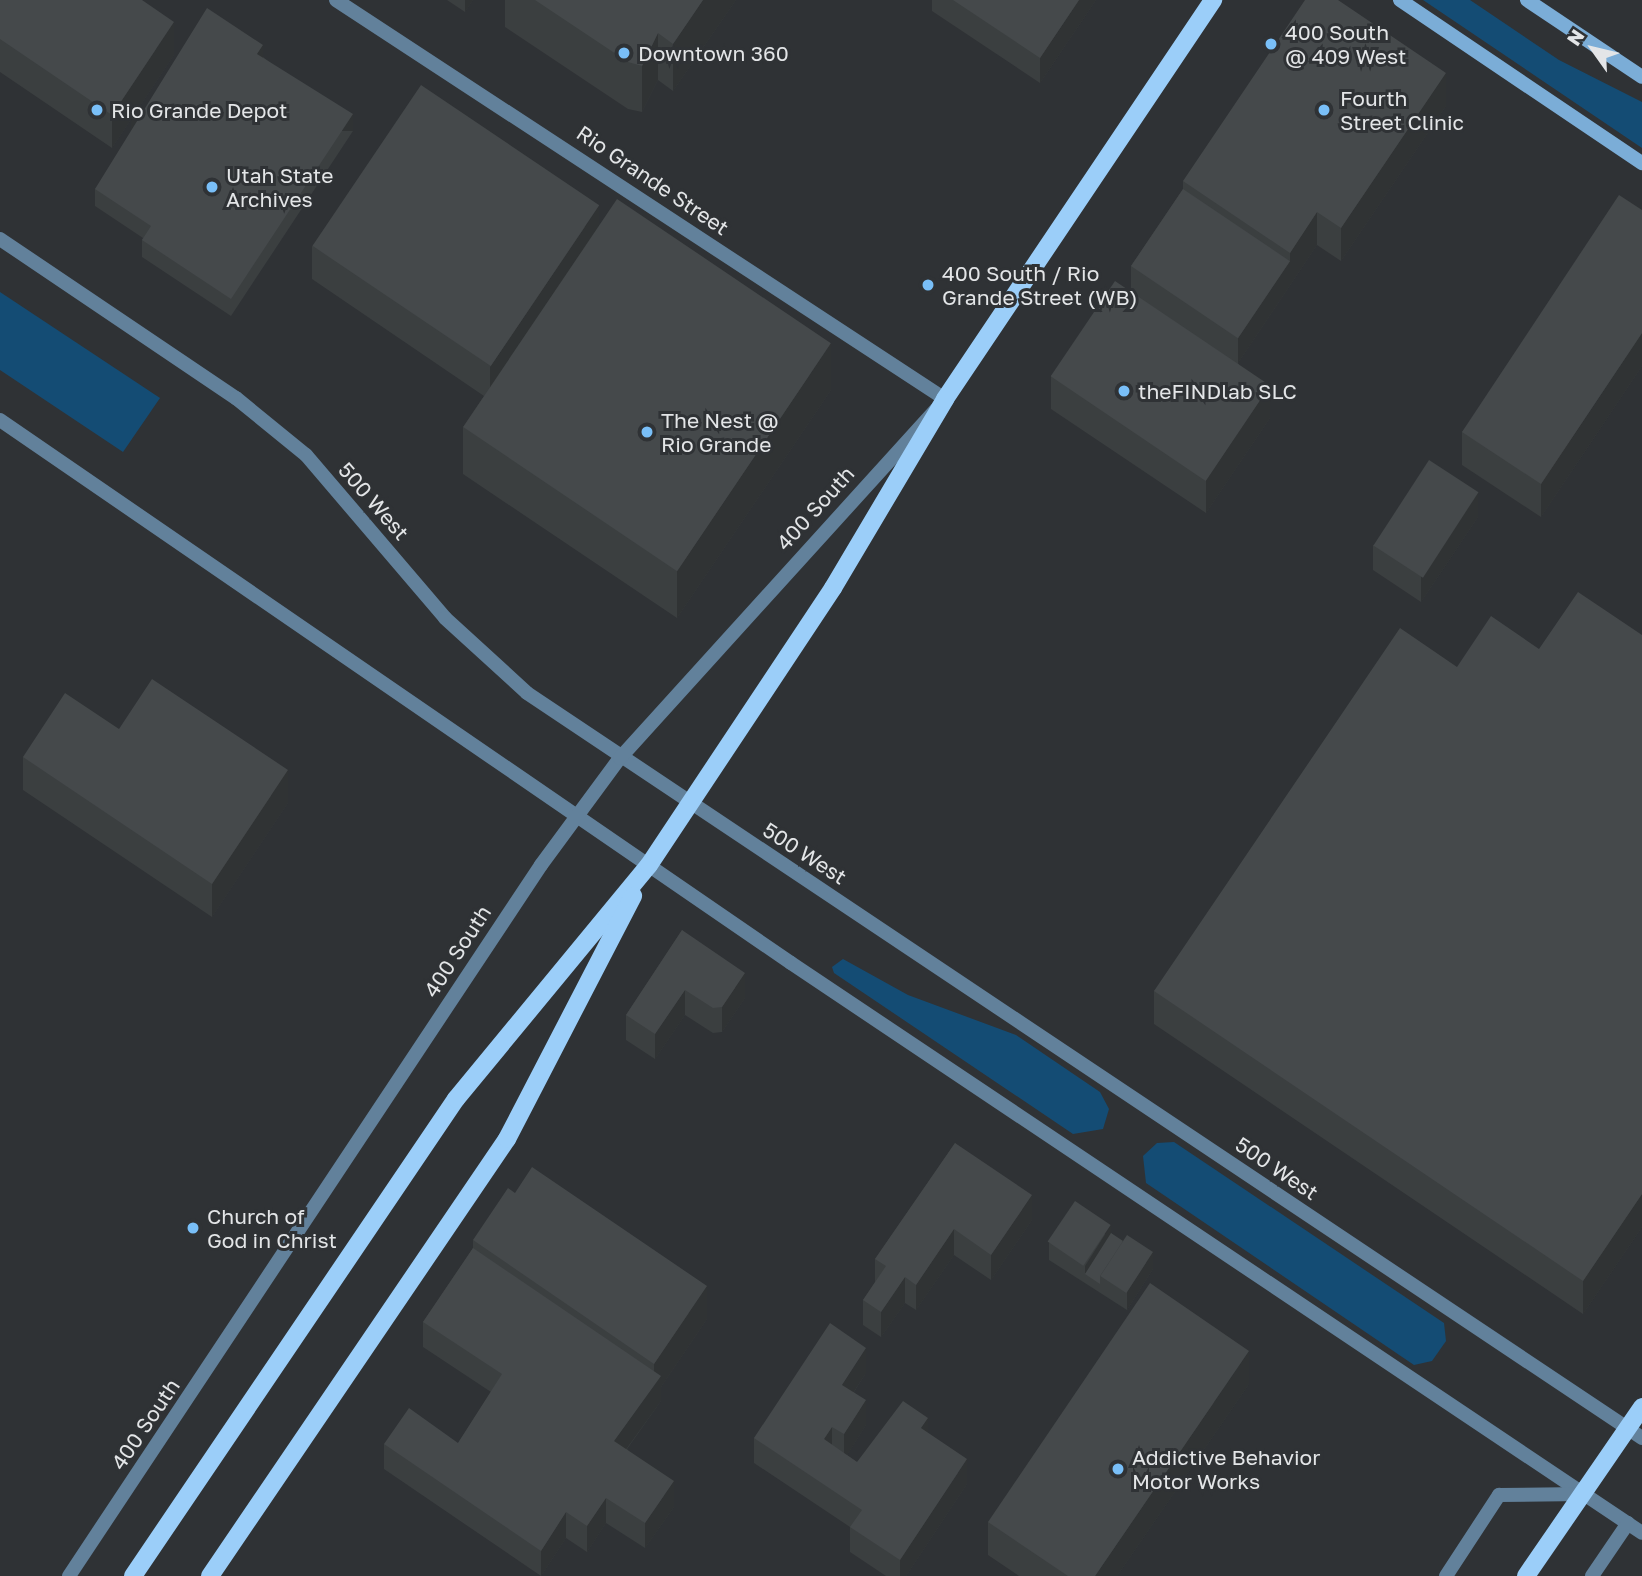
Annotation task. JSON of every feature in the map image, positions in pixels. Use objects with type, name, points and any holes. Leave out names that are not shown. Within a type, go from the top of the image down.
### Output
[{"type":"main road","name":"400 South","points":[[133,1576],[456,1099],[649,865],[833,588],[945,399],[1213,0]]},
{"type":"main road","name":"400 South","points":[[210,1576],[507,1139],[649,865]]},
{"type":"main road","points":[[1526,1576],[1583,1494],[1635,1433],[1642,1407]]},
{"type":"street","name":"Rio Grande Street","points":[[336,0],[945,399]]},
{"type":"street","points":[[1400,0],[1642,163]]},
{"type":"street","points":[[1527,0],[1642,77]]},
{"type":"street","name":"500 West","points":[[0,239],[236,398],[306,455],[490,664],[620,758],[1635,1433]]},
{"type":"street","name":"400 South","points":[[69,1576],[620,758],[945,399]]},
{"type":"street","points":[[0,419],[578,817],[1642,1533]]},
{"type":"street","points":[[1446,1576],[1499,1495],[1583,1494]]},
{"type":"street","points":[[1592,1576],[1628,1523]]},
{"type":"shaded area","points":[[1423,0],[1470,0],[1559,60],[1642,102],[1642,148]]},
{"type":"shaded area","points":[[0,292],[160,398],[123,452],[0,370]]},
{"type":"shaded area","points":[[843,959],[908,995],[1016,1035],[1100,1092],[1109,1109],[1103,1129],[1073,1134],[834,973],[832,967]]},
{"type":"shaded area","points":[[1174,1142],[1444,1323],[1446,1341],[1432,1361],[1414,1365],[1146,1183],[1143,1156],[1157,1143]]},
{"type":"building","name":"Rio Grande Depot","points":[[0,0],[142,0],[174,22],[112,115],[0,39]]},
{"type":"building","points":[[535,0],[703,0],[673,44],[658,33],[642,66],[628,62]]},
{"type":"building","points":[[953,0],[1079,0],[1040,58]]},
{"type":"building","points":[[1305,0],[1338,0],[1446,73],[1341,228],[1317,212],[1290,253],[1183,181]]},
{"type":"building","name":"Utah State Archives","points":[[207,8],[263,45],[257,54],[353,114],[231,299],[142,240],[151,226],[95,189]]},
{"type":"building","points":[[421,85],[599,205],[491,366],[313,246]]},
{"type":"building","points":[[1183,189],[1290,261],[1238,338],[1131,266]]},
{"type":"building","points":[[1619,195],[1642,210],[1642,333],[1541,484],[1462,432]]},
{"type":"building","name":"The Nest @ Rio Grande","points":[[617,199],[831,343],[677,571],[463,427]]},
{"type":"building","points":[[1115,281],[1270,386],[1206,481],[1051,376]]},
{"type":"building","points":[[1429,460],[1478,492],[1423,578],[1373,546]]},
{"type":"building","points":[[1578,592],[1642,635],[1642,1194],[1583,1281],[1154,991],[1400,628],[1457,667],[1491,616],[1539,649]]},
{"type":"building","points":[[152,679],[288,770],[212,884],[23,757],[65,693],[119,729]]},
{"type":"building","points":[[682,930],[745,973],[722,1007],[713,1008],[685,990],[655,1034],[626,1015]]},
{"type":"building","points":[[955,1143],[1032,1195],[991,1255],[954,1229],[916,1285],[905,1277],[881,1312],[863,1300],[886,1266],[875,1259]]},
{"type":"building","points":[[532,1167],[707,1286],[654,1364],[473,1240],[508,1188],[515,1193]]},
{"type":"building","points":[[1075,1201],[1111,1225],[1083,1266],[1048,1242]]},
{"type":"building","points":[[1111,1233],[1123,1241],[1100,1276],[1100,1284],[1085,1274]]},
{"type":"building","points":[[1127,1235],[1153,1252],[1126,1293],[1100,1276]]},
{"type":"building","points":[[473,1248],[661,1376],[614,1441],[674,1481],[645,1523],[606,1498],[587,1526],[566,1512],[541,1551],[384,1444],[409,1408],[458,1443],[502,1374],[423,1322]]},
{"type":"building","name":"Addictive Behavior Motor Works","points":[[1150,1283],[1249,1351],[1095,1576],[1068,1576],[988,1522]]},
{"type":"building","points":[[830,1323],[866,1348],[842,1385],[866,1400],[844,1434],[832,1427],[824,1439],[857,1462],[903,1401],[928,1418],[921,1428],[967,1459],[900,1560],[850,1527],[862,1510],[754,1438]]},
{"type":"place","name":"400 South @ 409 West","points":[[1271,44]]},
{"type":"place","name":"Downtown 360","points":[[624,53]]},
{"type":"place","name":"Rio Grande Depot","points":[[97,110]]},
{"type":"place","name":"Fourth Street Clinic","points":[[1324,110]]},
{"type":"place","name":"Utah State Archives","points":[[212,187]]},
{"type":"place","name":"400 South / Rio Grande Street (WB)","points":[[928,285]]},
{"type":"place","name":"theFINDlab SLC","points":[[1124,391]]},
{"type":"place","name":"The Nest @ Rio Grande","points":[[647,432]]},
{"type":"place","name":"Church of God in Christ","points":[[193,1228]]},
{"type":"place","name":"Addictive Behavior Motor Works","points":[[1118,1469]]}]
